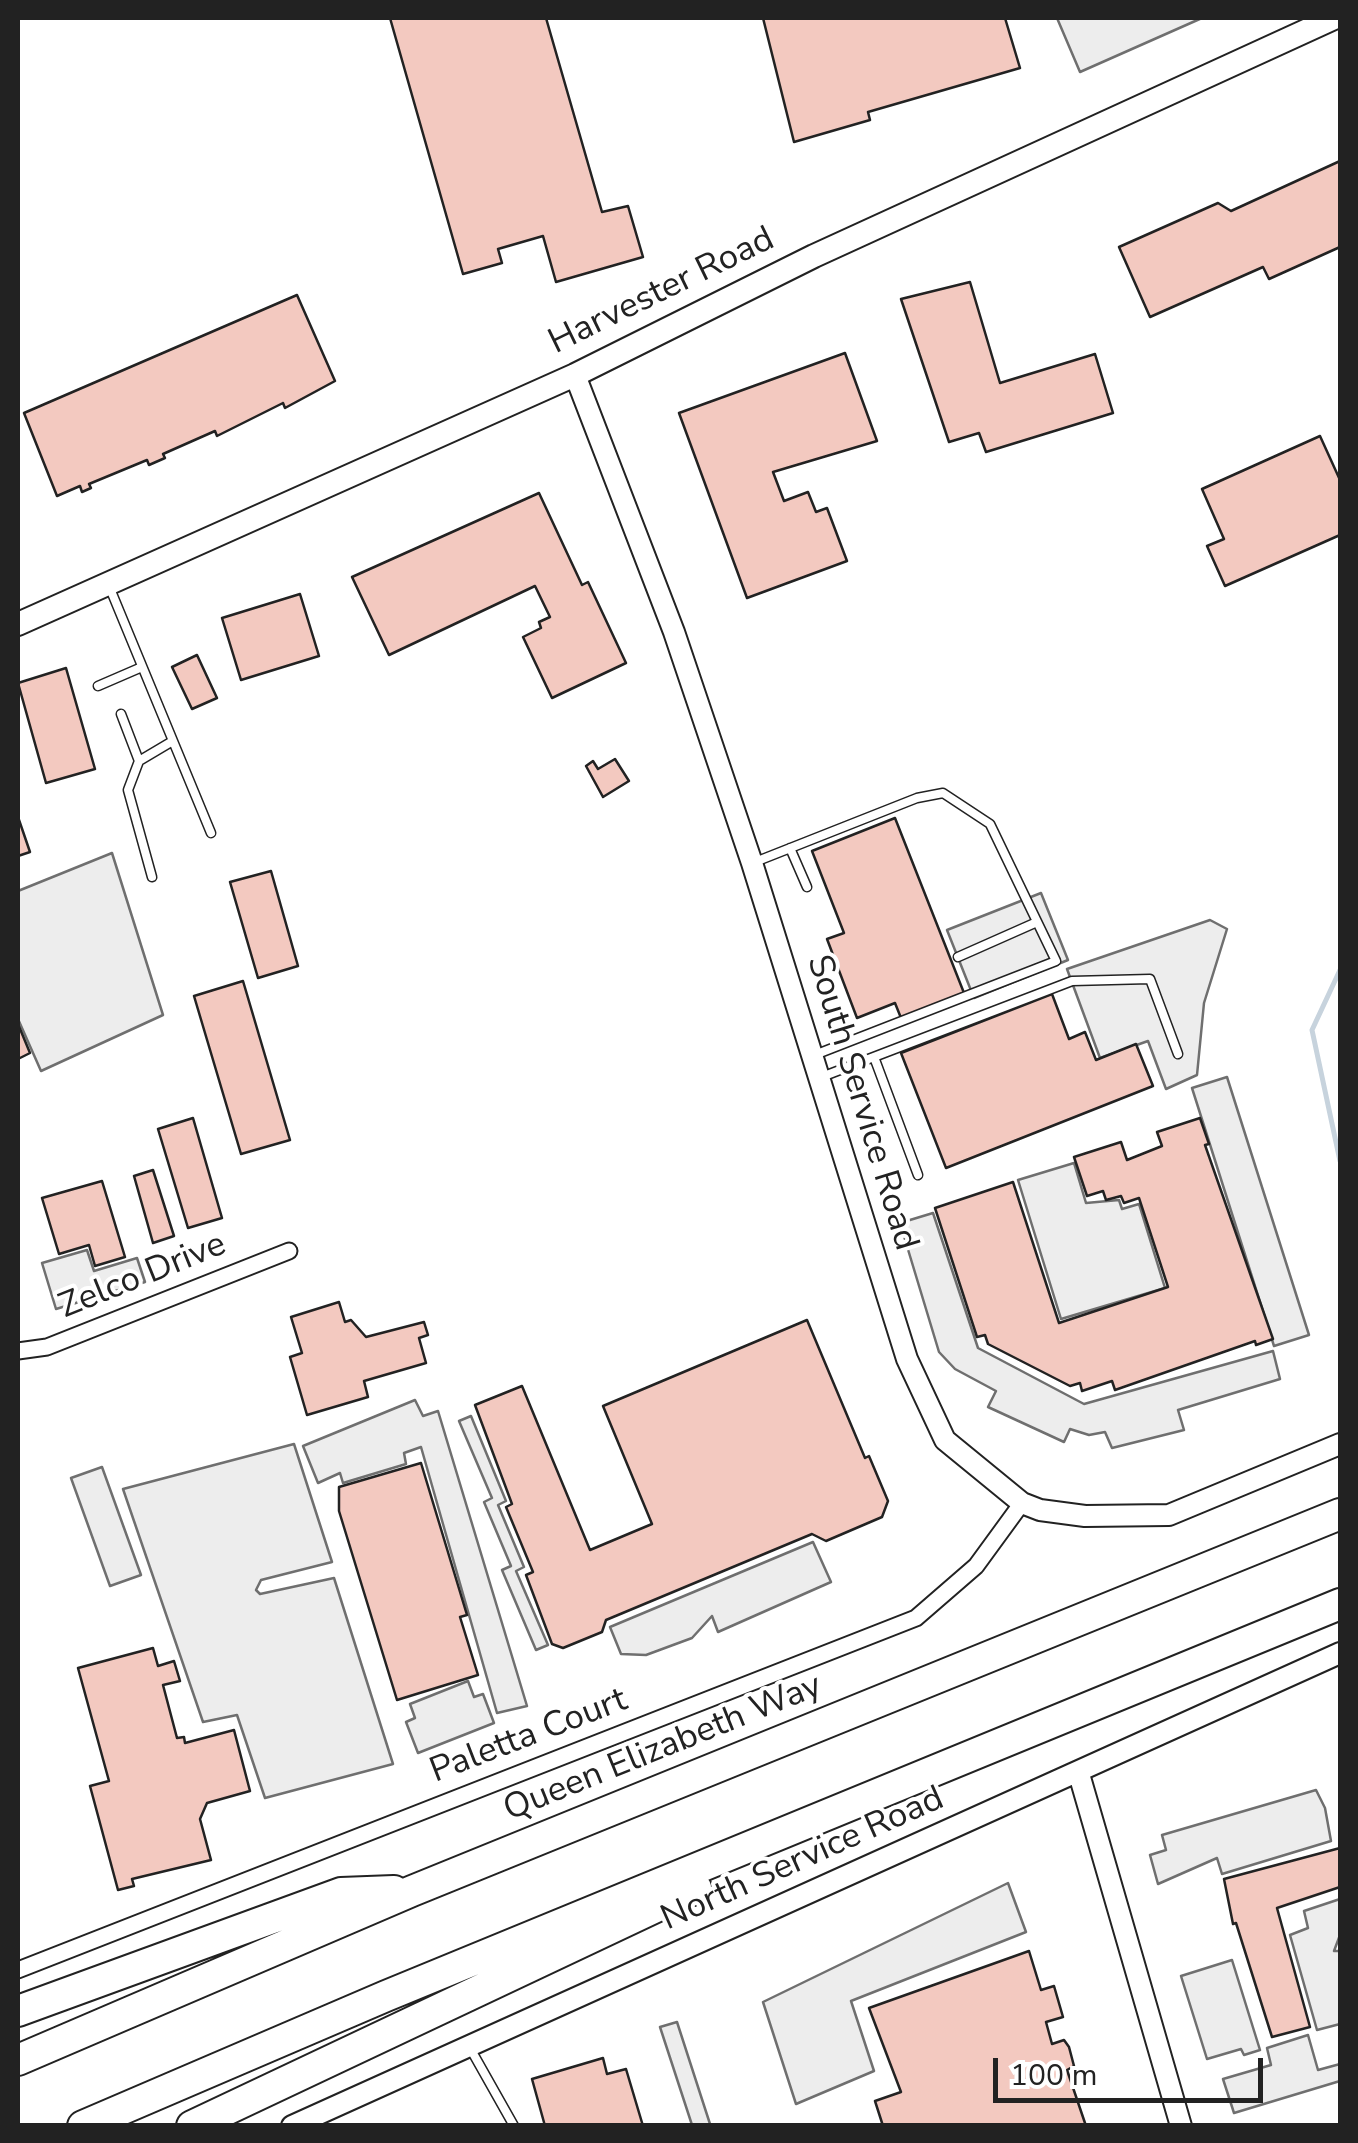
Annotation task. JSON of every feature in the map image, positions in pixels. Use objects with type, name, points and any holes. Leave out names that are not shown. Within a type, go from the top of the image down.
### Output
[{"type":"highway","name":"Queen Elizabeth Way","points":[[18,2060],[412,1891],[1340,1514]]},
{"type":"highway","points":[[82,2126],[1340,1604]]},
{"type":"highway","points":[[192,2126],[812,1832],[860,1800]]},
{"type":"highway","points":[[18,2011],[341,1893],[412,1891]]},
{"type":"main road","name":"Harvester Road","points":[[18,624],[575,375],[814,256],[1334,18]]},
{"type":"street","name":"South Service Road","points":[[575,375],[674,632],[752,864],[906,1358],[945,1440],[1022,1503],[1040,1510],[1085,1516],[1169,1516],[1340,1444]]},
{"type":"street","name":"Zelco Drive","points":[[18,1351],[47,1347],[289,1251]]},
{"type":"street","name":"Paletta Court","points":[[18,1970],[916,1618],[976,1566],[1022,1503]]},
{"type":"street","name":"North Service Road","points":[[292,2126],[1340,1653]]},
{"type":"street","points":[[1079,1774],[1181,2126]]},
{"type":"lane","points":[[109,586],[210,833]]},
{"type":"lane","points":[[98,686],[142,667]]},
{"type":"lane","points":[[121,714],[139,761]]},
{"type":"lane","points":[[152,877],[128,790],[139,761],[171,742]]},
{"type":"lane","points":[[752,864],[892,808],[943,793],[990,824],[1056,961],[812,1056]]},
{"type":"lane","points":[[790,848],[807,888]]},
{"type":"lane","points":[[958,957],[1037,922]]},
{"type":"lane","points":[[819,1078],[1072,981],[1150,978],[1178,1054]]},
{"type":"lane","points":[[874,1058],[918,1175]]},
{"type":"lane","points":[[468,2044],[514,2126]]},
{"type":"shaded area","points":[[1057,18],[1202,18],[1080,72]]},
{"type":"shaded area","points":[[112,853],[163,1015],[41,1071],[18,1019],[18,891]]},
{"type":"shaded area","points":[[1041,893],[1068,960],[974,998],[947,930]]},
{"type":"shaded area","points":[[1210,920],[1227,929],[1204,1003],[1197,1075],[1166,1089],[1148,1041],[1100,1058],[1067,969]]},
{"type":"shaded area","points":[[1227,1077],[1309,1335],[1274,1346],[1192,1088]]},
{"type":"shaded area","points":[[1074,1163],[1086,1203],[1119,1200],[1122,1209],[1139,1204],[1165,1288],[1061,1319],[1018,1180]]},
{"type":"shaded area","points":[[933,1213],[978,1348],[1084,1404],[1273,1351],[1280,1379],[1178,1410],[1184,1430],[1112,1448],[1105,1432],[1089,1435],[1070,1429],[1064,1442],[988,1407],[996,1391],[955,1369],[939,1352],[900,1223]]},
{"type":"shaded area","points":[[87,1250],[94,1271],[137,1258],[145,1282],[56,1309],[42,1263]]},
{"type":"shaded area","points":[[415,1400],[423,1416],[438,1411],[527,1706],[497,1713],[421,1447],[404,1453],[406,1464],[343,1483],[340,1473],[318,1483],[303,1446]]},
{"type":"shaded area","points":[[471,1416],[506,1501],[498,1505],[524,1567],[516,1571],[548,1645],[536,1650],[502,1570],[511,1566],[484,1502],[492,1498],[459,1421]]},
{"type":"shaded area","points":[[294,1444],[332,1562],[261,1580],[256,1590],[260,1594],[334,1578],[393,1764],[265,1798],[237,1715],[203,1722],[123,1489]]},
{"type":"shaded area","points":[[102,1467],[141,1575],[110,1586],[71,1478]]},
{"type":"shaded area","points":[[813,1542],[831,1582],[718,1632],[712,1616],[692,1638],[646,1655],[621,1654],[610,1627]]},
{"type":"shaded area","points":[[468,1681],[474,1697],[483,1694],[494,1723],[418,1753],[406,1722],[415,1718],[410,1704]]},
{"type":"shaded area","points":[[1316,1790],[1325,1808],[1331,1841],[1222,1874],[1217,1858],[1158,1884],[1150,1855],[1166,1850],[1162,1835]]},
{"type":"shaded area","points":[[1008,1883],[1026,1932],[851,2001],[874,2071],[796,2104],[763,2002]]},
{"type":"shaded area","points":[[1340,1899],[1340,1935],[1334,1951],[1340,1951],[1340,2024],[1317,2030],[1290,1935],[1308,1928],[1304,1911]]},
{"type":"shaded area","points":[[1232,1960],[1260,2050],[1244,2055],[1241,2049],[1207,2059],[1181,1976]]},
{"type":"shaded area","points":[[677,2022],[710,2124],[692,2125],[660,2027]]},
{"type":"shaded area","points":[[1308,2035],[1318,2070],[1340,2064],[1340,2081],[1234,2113],[1223,2079],[1271,2065],[1267,2048]]},
{"type":"building","points":[[390,18],[546,18],[602,212],[628,206],[643,257],[556,282],[543,236],[498,249],[502,263],[463,274]]},
{"type":"building","points":[[763,18],[1005,18],[1020,68],[868,112],[870,120],[794,142]]},
{"type":"building","points":[[1340,161],[1340,247],[1269,279],[1263,267],[1150,317],[1119,247],[1218,203],[1231,211]]},
{"type":"building","points":[[970,282],[1000,383],[1095,354],[1113,413],[986,452],[979,433],[949,442],[901,299]]},
{"type":"building","points":[[297,295],[335,381],[285,408],[283,403],[217,436],[215,431],[163,454],[165,458],[149,465],[147,460],[89,484],[91,488],[82,492],[80,486],[57,496],[24,413]]},
{"type":"building","points":[[845,353],[877,441],[773,472],[784,501],[808,492],[816,512],[827,508],[847,561],[747,598],[679,413]]},
{"type":"building","points":[[1320,436],[1340,480],[1340,535],[1225,586],[1207,546],[1224,539],[1202,489]]},
{"type":"building","points":[[539,493],[582,585],[588,582],[626,663],[552,698],[523,637],[541,628],[539,622],[550,617],[535,586],[389,655],[352,577]]},
{"type":"building","points":[[300,594],[319,656],[241,680],[222,618]]},
{"type":"building","points":[[197,655],[217,698],[192,709],[172,667]]},
{"type":"building","points":[[66,668],[95,769],[46,783],[18,683]]},
{"type":"building","points":[[615,759],[629,781],[603,797],[586,766],[593,761],[598,769]]},
{"type":"building","points":[[18,817],[30,852],[18,856]]},
{"type":"building","points":[[895,818],[964,993],[901,1018],[895,1003],[857,1018],[827,939],[844,933],[812,851]]},
{"type":"building","points":[[271,871],[298,966],[258,978],[230,882]]},
{"type":"building","points":[[243,981],[290,1140],[241,1154],[194,996]]},
{"type":"building","points":[[1052,994],[1069,1039],[1085,1032],[1096,1060],[1136,1044],[1153,1086],[946,1168],[901,1053]]},
{"type":"building","points":[[18,1024],[30,1053],[18,1059]]},
{"type":"building","points":[[193,1118],[222,1218],[188,1228],[158,1129]]},
{"type":"building","points":[[1200,1118],[1209,1144],[1205,1145],[1273,1339],[1256,1345],[1255,1341],[1115,1390],[1112,1381],[1082,1391],[1080,1383],[1070,1386],[988,1344],[985,1335],[977,1337],[935,1208],[1013,1182],[1059,1323],[1168,1287],[1139,1198],[1124,1203],[1121,1196],[1106,1200],[1103,1191],[1087,1196],[1074,1157],[1121,1142],[1127,1160],[1162,1146],[1157,1132]]},
{"type":"building","points":[[153,1170],[174,1236],[153,1243],[134,1176]]},
{"type":"building","points":[[102,1181],[125,1257],[95,1266],[89,1245],[59,1254],[42,1198]]},
{"type":"building","points":[[339,1302],[345,1322],[351,1320],[366,1337],[424,1322],[428,1335],[419,1338],[426,1363],[364,1381],[368,1397],[307,1415],[290,1357],[302,1353],[291,1317]]},
{"type":"building","points":[[807,1320],[865,1458],[869,1456],[888,1501],[882,1517],[826,1541],[812,1534],[606,1620],[602,1632],[563,1648],[552,1644],[526,1575],[533,1572],[506,1507],[512,1504],[475,1405],[522,1386],[590,1550],[652,1524],[603,1406]]},
{"type":"building","points":[[421,1463],[467,1615],[460,1617],[478,1675],[397,1700],[339,1511],[339,1487]]},
{"type":"building","points":[[153,1648],[158,1666],[174,1661],[180,1681],[163,1685],[177,1738],[184,1737],[185,1743],[234,1730],[250,1791],[207,1803],[200,1819],[211,1860],[132,1879],[134,1886],[118,1890],[90,1786],[109,1781],[78,1668]]},
{"type":"building","points":[[1340,1848],[1340,1887],[1277,1908],[1310,2027],[1272,2037],[1236,1923],[1233,1924],[1224,1879]]},
{"type":"building","points":[[1029,1951],[1041,1990],[1054,1986],[1063,2017],[1046,2022],[1052,2044],[1064,2040],[1069,2047],[1074,2066],[1067,2070],[1086,2126],[883,2126],[875,2101],[901,2092],[869,2008]]},
{"type":"building","points":[[603,2058],[607,2074],[626,2069],[643,2126],[545,2126],[532,2079]]},
{"type":"waterway","points":[[1340,970],[1312,1030],[1340,1161]]}]
